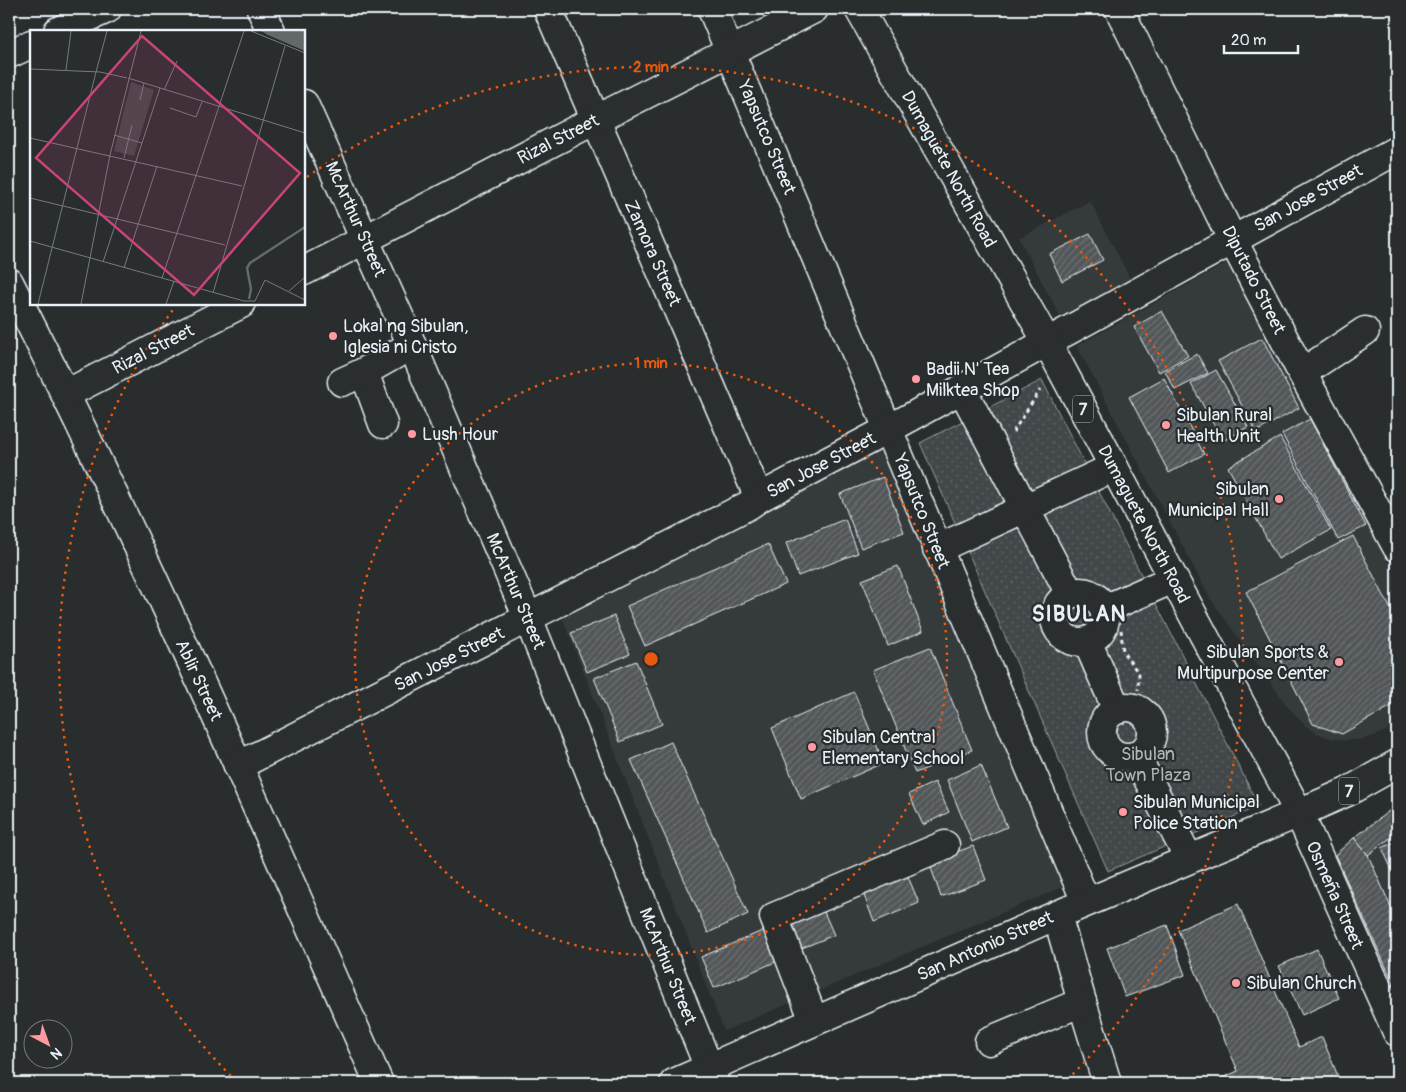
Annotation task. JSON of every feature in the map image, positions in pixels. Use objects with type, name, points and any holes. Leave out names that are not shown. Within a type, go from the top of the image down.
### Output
[{"type":"main road","points":[[60,30],[107,9]]},
{"type":"main road","points":[[260,9],[270,30]]},
{"type":"main road","name":"Zamora Street","points":[[548,9],[759,498]]},
{"type":"main road","name":"Yapsutco Street","points":[[712,9],[1086,902]]},
{"type":"main road","name":"Rizal Street","points":[[305,270],[730,50],[814,9]]},
{"type":"main road","name":"Dumaguete North Road","points":[[859,9],[1047,342],[1298,813]]},
{"type":"main road","name":"Diputado Street","points":[[1118,9],[1232,240],[1397,547]]},
{"type":"main road","points":[[9,54],[30,44]]},
{"type":"main road","name":"McArthur Street","points":[[305,106],[366,239],[528,618],[712,1075]]},
{"type":"main road","name":"San Jose Street","points":[[238,766],[749,505],[1397,150]]},
{"type":"main road","name":"Ablir Street","points":[[9,282],[66,394],[238,766],[379,1083]]},
{"type":"main road","name":"Rizal Street","points":[[66,394],[239,305]]},
{"type":"main road","points":[[1302,373],[1365,331]]},
{"type":"main road","points":[[383,424],[353,377],[412,345]]},
{"type":"main road","points":[[962,389],[1070,594]]},
{"type":"main road","points":[[937,548],[1114,467]]},
{"type":"main road","points":[[1103,607],[1114,605],[1173,579]]},
{"type":"main road","points":[[1077,592],[1088,593],[1097,598],[1103,607],[1105,617],[1103,627],[1096,636],[1087,641],[1076,642],[1066,638],[1058,631],[1055,621],[1056,610],[1064,598],[1070,594],[1077,592]]},
{"type":"main road","points":[[1087,641],[1117,710],[1135,708],[1144,714],[1150,722],[1152,733],[1150,743],[1139,761],[1189,860]]},
{"type":"main road","name":"7","points":[[1298,813],[1347,792],[1397,764]]},
{"type":"main road","name":"San Antonio Street","points":[[674,1083],[712,1075],[814,1020],[1086,902],[1298,813]]},
{"type":"main road","name":"Osmeña Street","points":[[1298,813],[1397,1032]]},
{"type":"main road","points":[[814,1020],[774,917],[945,845]]},
{"type":"main road","points":[[1057,915],[1107,1083]]},
{"type":"main road","points":[[989,1041],[1082,1002]]},
{"type":"path","points":[[1123,652],[1139,674],[1137,697],[1160,715],[1166,733],[1154,758],[1139,761]]},
{"type":"shaded area","points":[[1090,201],[1133,284],[1062,320],[1019,238]]},
{"type":"shaded area","points":[[1227,263],[1397,579],[1397,722],[1387,730],[1374,736],[1359,740],[1330,738],[1306,726],[1288,707],[1210,598],[1077,346]]},
{"type":"shaded area","name":"Sibulan Central Elementary School","points":[[883,448],[1070,884],[724,1031],[559,609]]},
{"type":"shaded area","points":[[1397,802],[1397,1001],[1332,854]]},
{"type":"green space","name":"Sibulan Town Plaza","points":[[1042,380],[1259,806],[1108,871],[920,443]]},
{"type":"building","points":[[1090,234],[1103,260],[1062,281],[1049,254]]},
{"type":"building","points":[[1162,311],[1188,356],[1159,372],[1134,327]]},
{"type":"building","points":[[1262,338],[1299,408],[1256,432],[1218,361]]},
{"type":"building","points":[[1197,354],[1208,373],[1175,390],[1165,371]]},
{"type":"building","points":[[1216,370],[1248,427],[1223,441],[1191,384]]},
{"type":"building","name":"Sibulan Rural Health Unit","points":[[1164,378],[1204,454],[1169,473],[1129,397]]},
{"type":"building","points":[[1310,419],[1366,526],[1338,540],[1282,434]]},
{"type":"building","name":"Sibulan Municipal Hall","points":[[1280,437],[1331,530],[1278,559],[1228,467]]},
{"type":"building","points":[[883,477],[904,532],[861,548],[840,494]]},
{"type":"building","points":[[845,519],[858,553],[798,576],[786,543]]},
{"type":"building","name":"Sibulan Sports & Multipurpose Center","points":[[1353,536],[1397,621],[1397,703],[1342,734],[1313,724],[1246,592]]},
{"type":"building","points":[[768,544],[786,584],[645,646],[627,606]]},
{"type":"building","points":[[898,566],[923,631],[888,646],[862,580]]},
{"type":"building","points":[[614,616],[630,654],[587,672],[571,633]]},
{"type":"building","points":[[930,647],[972,750],[915,773],[873,670]]},
{"type":"building","points":[[636,661],[662,724],[620,742],[594,678]]},
{"type":"building","points":[[854,692],[884,763],[801,799],[772,728]]},
{"type":"building","points":[[671,742],[748,914],[708,933],[631,760]]},
{"type":"building","points":[[981,765],[1007,827],[972,842],[947,780]]},
{"type":"building","points":[[935,782],[949,812],[923,825],[909,794]]},
{"type":"building","points":[[1397,805],[1397,833],[1368,855],[1354,838]]},
{"type":"building","points":[[1354,838],[1368,855],[1397,921],[1397,991],[1335,855]]},
{"type":"building","points":[[1397,841],[1397,881],[1382,848]]},
{"type":"building","points":[[973,846],[986,880],[941,897],[929,862]]},
{"type":"building","points":[[906,872],[919,903],[874,922],[862,890]]},
{"type":"building","name":"Sibulan Church","points":[[1238,904],[1299,1047],[1322,1037],[1340,1081],[1335,1083],[1219,1083],[1218,1080],[1238,1071],[1178,930]]},
{"type":"building","points":[[821,905],[834,935],[797,950],[785,920]]},
{"type":"building","points":[[1167,925],[1185,975],[1125,997],[1107,948]]},
{"type":"building","points":[[767,929],[780,960],[714,988],[701,957]]},
{"type":"building","points":[[1317,949],[1339,998],[1302,1015],[1279,966]]},
{"type":"place","name":"Lokal ng Sibulan, Iglesia ni Cristo","points":[[333,336]]},
{"type":"place","name":"Badii N' Tea Milktea Shop","points":[[916,379]]},
{"type":"place","name":"Sibulan Rural Health Unit","points":[[1166,425]]},
{"type":"place","name":"Lush Hour","points":[[412,434]]},
{"type":"place","name":"Sibulan Municipal Hall","points":[[1279,499]]},
{"type":"place","name":"Sibulan Sports & Multipurpose Center","points":[[1339,662]]},
{"type":"place","name":"Sibulan Central Elementary School","points":[[812,747]]},
{"type":"place","name":"Sibulan Municipal Police Station","points":[[1123,812]]},
{"type":"place","name":"Sibulan Church","points":[[1236,983]]},
{"type":"district","name":"SIBULAN","points":[[1079,613]]}]
